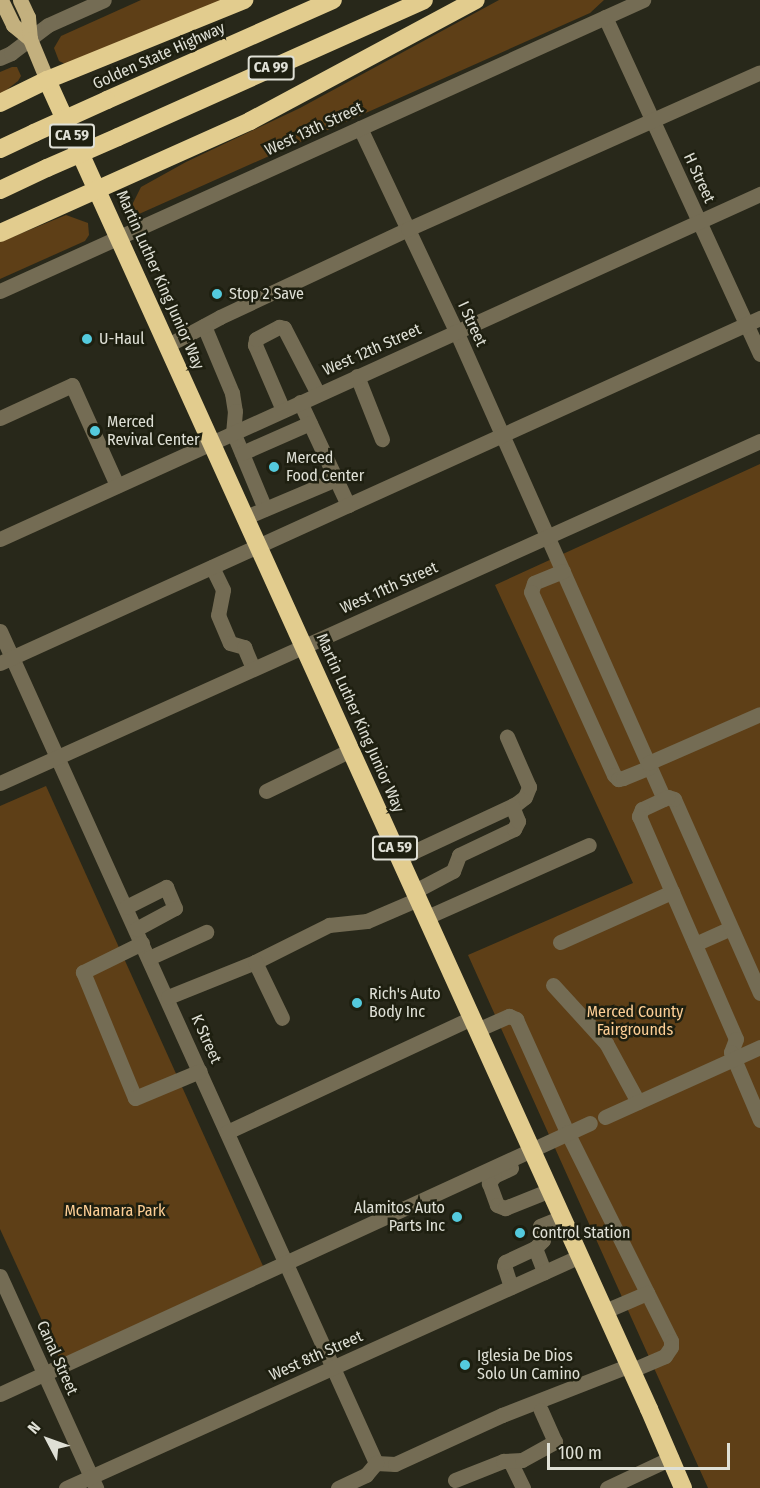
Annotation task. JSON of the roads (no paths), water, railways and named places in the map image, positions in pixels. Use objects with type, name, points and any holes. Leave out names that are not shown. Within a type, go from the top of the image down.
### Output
[{"type":"highway","points":[[0,104],[47,80],[244,0]]},
{"type":"highway","name":"Golden State Highway","points":[[0,148],[333,0]]},
{"type":"highway","name":"CA 99","points":[[0,190],[424,0]]},
{"type":"highway","points":[[0,233],[250,121],[476,0]]},
{"type":"highway","name":"Martin Luther King Junior Way","points":[[47,80],[631,1367],[683,1488]]},
{"type":"main road","name":"Martin Luther King Junior Way","points":[[1,0],[13,25],[30,39]]},
{"type":"main road","name":"Martin Luther King Junior Way","points":[[20,0],[28,17],[30,39],[47,80]]},
{"type":"street","points":[[0,58],[48,25],[104,0]]},
{"type":"street","name":"West 13th Street","points":[[0,291],[643,0]]},
{"type":"street","name":"H Street","points":[[605,17],[700,222],[753,321],[760,354]]},
{"type":"street","points":[[168,345],[408,229],[760,72]]},
{"type":"street","name":"I Street","points":[[360,128],[456,331],[664,799]]},
{"type":"street","name":"West 12th Street","points":[[0,538],[760,194]]},
{"type":"street","points":[[6,661],[753,321]]},
{"type":"street","points":[[204,326],[232,393],[236,411],[233,432],[265,509]]},
{"type":"street","points":[[283,410],[255,345],[256,339],[279,327],[284,328],[318,394]]},
{"type":"street","points":[[357,376],[382,439]]},
{"type":"street","points":[[0,418],[72,385],[117,485]]},
{"type":"street","points":[[300,402],[348,505]]},
{"type":"street","points":[[242,453],[310,423]]},
{"type":"street","name":"West 11th Street","points":[[0,783],[760,441]]},
{"type":"street","points":[[246,517],[336,479]]},
{"type":"street","points":[[234,490],[253,481]]},
{"type":"street","points":[[213,567],[224,590],[218,615],[230,643],[244,647],[253,668]]},
{"type":"street","points":[[563,571],[534,583],[531,592],[614,775],[618,779],[760,714]]},
{"type":"street","name":"K Street","points":[[0,631],[6,661],[57,757],[168,997],[376,1463]]},
{"type":"street","points":[[400,858],[512,806],[525,797],[529,787],[507,737]]},
{"type":"street","points":[[266,791],[351,750]]},
{"type":"street","points":[[760,993],[674,799],[664,799],[642,809],[639,816],[736,1039],[731,1052],[760,1120]]},
{"type":"street","points":[[168,997],[255,962],[329,925],[367,921],[417,895],[453,872],[459,855],[514,829],[518,821],[512,806]]},
{"type":"street","points":[[427,917],[589,845]]},
{"type":"street","points":[[126,906],[166,887],[175,908],[139,936],[83,972],[135,1098],[200,1071]]},
{"type":"street","points":[[560,942],[672,892]]},
{"type":"street","points":[[695,944],[731,928]]},
{"type":"street","points":[[149,958],[206,932]]},
{"type":"street","points":[[255,962],[282,1018]]},
{"type":"street","points":[[553,985],[606,1043],[638,1102]]},
{"type":"street","points":[[227,1132],[439,1033],[509,1016],[516,1019],[567,1132],[671,1341],[671,1347],[664,1356],[502,1414],[395,1464],[376,1463],[366,1475],[338,1488]]},
{"type":"street","points":[[606,1117],[760,1047]]},
{"type":"street","points":[[550,1190],[505,1208],[497,1205],[489,1184],[494,1176],[532,1153],[567,1132],[590,1123]]},
{"type":"street","points":[[0,1394],[532,1153]]},
{"type":"street","points":[[511,1287],[504,1266],[505,1262],[534,1248],[543,1240],[540,1226],[562,1217]]},
{"type":"street","points":[[534,1248],[544,1272]]},
{"type":"street","name":"West 8th Street","points":[[66,1488],[94,1482],[333,1368],[580,1256]]},
{"type":"street","name":"Canal Street","points":[[0,1275],[94,1482]]},
{"type":"street","points":[[605,1311],[647,1293]]},
{"type":"street","points":[[455,1480],[510,1461],[522,1460],[555,1442],[541,1410]]},
{"type":"street","points":[[607,1488],[671,1458]]},
{"type":"street","points":[[510,1461],[523,1488]]},
{"type":"place","name":"Stop 2 Save","points":[[217,294]]},
{"type":"place","name":"U-Haul","points":[[87,339]]},
{"type":"place","name":"Merced Revival Center","points":[[95,431]]},
{"type":"place","name":"Merced Food Center","points":[[274,467]]},
{"type":"place","name":"Rich's Auto Body Inc","points":[[357,1003]]},
{"type":"place","name":"Alamitos Auto Parts Inc","points":[[457,1217]]},
{"type":"place","name":"Control Station","points":[[520,1233]]},
{"type":"place","name":"Iglesia De Dios Solo Un Camino","points":[[465,1365]]},
{"type":"park label","name":"Merced County Fairgrounds","points":[[635,1021]]},
{"type":"park label","name":"McNamara Park","points":[[115,1211]]}]
